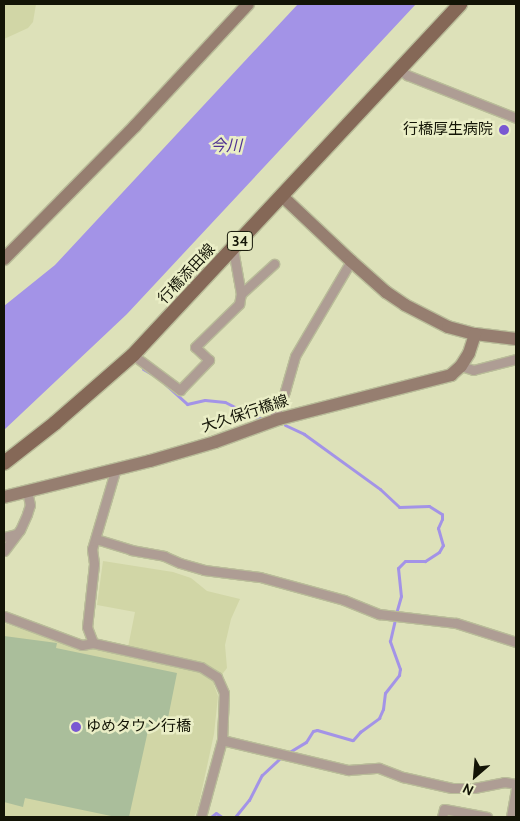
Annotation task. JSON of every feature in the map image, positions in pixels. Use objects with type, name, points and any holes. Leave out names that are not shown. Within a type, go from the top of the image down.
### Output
[{"type":"main road","points":[[4,259],[135,126],[248,4]]},
{"type":"main road","name":"行橋添田線","points":[[4,463],[54,424],[133,355],[460,4]]},
{"type":"main road","points":[[282,196],[386,292],[413,310],[448,327],[475,334],[516,339]]},
{"type":"main road","points":[[461,366],[469,353],[475,334]]},
{"type":"main road","name":"大久保行橋線","points":[[4,498],[215,442],[279,419],[451,375],[461,366]]},
{"type":"street","points":[[400,70],[407,75],[516,118]]},
{"type":"street","points":[[133,355],[180,390],[209,360],[195,347],[238,304],[241,294],[233,249]]},
{"type":"street","points":[[279,419],[275,415],[285,391],[295,356],[351,261]]},
{"type":"street","points":[[241,294],[274,264]]},
{"type":"street","points":[[461,366],[473,370],[516,359]]},
{"type":"street","points":[[93,642],[87,627],[94,564],[92,548],[116,468]]},
{"type":"street","points":[[4,552],[16,534],[30,505],[27,491]]},
{"type":"street","points":[[4,537],[16,534]]},
{"type":"street","points":[[96,539],[131,550],[164,556],[204,570],[260,577],[344,600],[379,614],[456,623],[516,642]]},
{"type":"street","points":[[4,616],[82,645],[93,642],[211,671],[222,685],[224,694],[222,740],[201,817]]},
{"type":"street","points":[[222,740],[348,770],[379,768],[403,777],[452,788],[474,788],[504,782],[516,786],[511,817]]},
{"type":"street","points":[[442,817],[444,809],[487,817]]},
{"type":"shaded area","points":[[4,4],[36,4],[33,22],[28,28],[4,39]]},
{"type":"shaded area","points":[[103,561],[173,572],[191,578],[207,591],[240,599],[231,619],[225,645],[227,668],[214,685],[218,696],[214,734],[198,808],[194,817],[4,817],[4,623],[77,648],[87,647],[100,640],[128,647],[135,612],[97,605]]},
{"type":"water","name":"今川","points":[[298,4],[416,4],[127,314],[4,430],[4,306],[55,265]]},
{"type":"building","name":"ゆめタウン行橋","points":[[4,636],[57,643],[56,648],[177,673],[166,728],[149,726],[129,817],[116,817],[25,798],[23,807],[4,802]]},
{"type":"waterway","points":[[143,369],[152,374]]},
{"type":"waterway","points":[[165,384],[187,404],[205,400],[225,402],[254,417],[265,419]]},
{"type":"waterway","points":[[285,425],[304,434],[380,489],[399,507],[429,506],[442,514],[438,528],[443,545],[439,552],[425,561],[405,561],[398,568],[401,596],[396,613]]},
{"type":"waterway","points":[[286,754],[306,742],[313,731],[317,730],[353,740],[360,732],[379,718],[383,709],[385,693],[399,675],[400,669],[390,641],[395,620]]},
{"type":"waterway","points":[[235,817],[249,800],[262,775],[281,757]]},
{"type":"waterway","points":[[211,817],[216,813],[222,817]]},
{"type":"place","name":"行橋厚生病院","points":[[504,130]]},
{"type":"place","name":"ゆめタウン行橋","points":[[76,727]]}]
